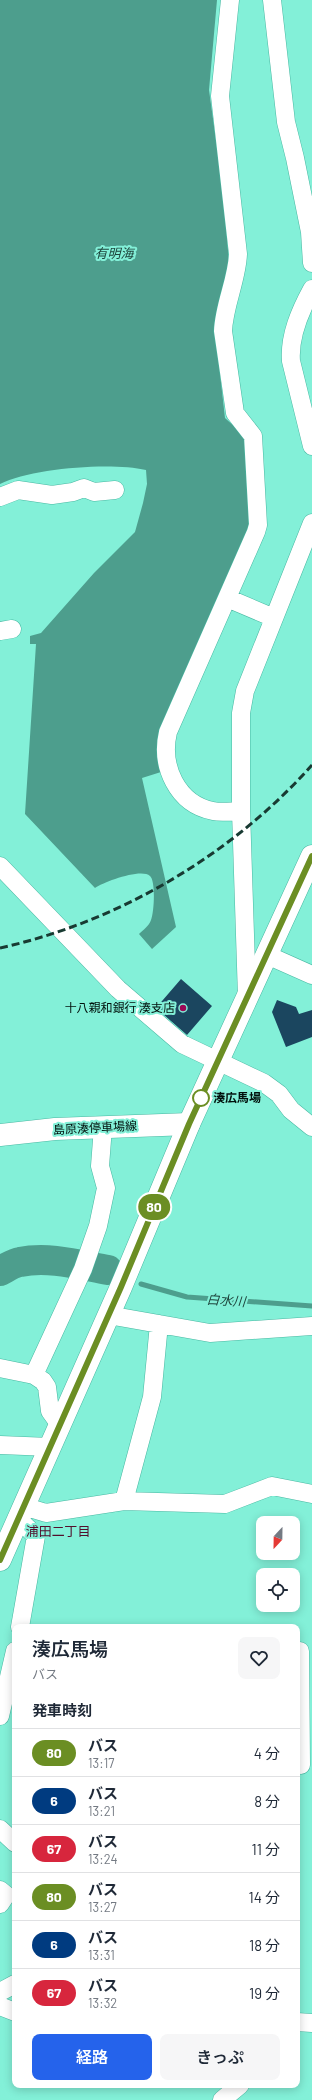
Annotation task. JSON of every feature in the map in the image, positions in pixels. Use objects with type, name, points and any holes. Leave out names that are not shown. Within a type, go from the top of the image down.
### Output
[{"type":"main road","points":[[0,1560],[108,1315],[189,1124],[312,856]]},
{"type":"main road","name":"島原湊停車場線","points":[[0,1135],[189,1124]]},
{"type":"street","points":[[230,0],[220,96],[238,264],[223,318],[223,331],[235,413],[253,436],[258,525],[168,732],[165,743],[170,774],[176,788],[187,799],[211,811],[241,811]]},
{"type":"street","points":[[272,0],[286,122],[310,232],[312,263]]},
{"type":"street","points":[[310,296],[293,333],[290,348],[291,361],[312,446]]},
{"type":"street","points":[[0,497],[18,490],[52,495],[73,492],[84,488],[94,492],[115,490]]},
{"type":"street","points":[[247,998],[241,811],[241,713],[245,691],[312,523]]},
{"type":"street","points":[[227,598],[274,618]]},
{"type":"street","points":[[0,866],[118,989],[182,1044],[264,1083],[279,1094],[291,1110],[312,1127]]},
{"type":"street","points":[[267,955],[312,975]]},
{"type":"street","points":[[34,1375],[85,1263],[98,1226],[106,1188],[100,1166],[103,1128]]},
{"type":"street","points":[[108,1315],[210,1333],[312,1326]]},
{"type":"street","points":[[124,1501],[152,1397],[160,1324]]},
{"type":"street","points":[[0,1368],[34,1375],[43,1381],[47,1387],[50,1411],[60,1425]]},
{"type":"street","points":[[0,1444],[50,1447]]},
{"type":"street","points":[[20,1512],[46,1513],[124,1501],[225,1504],[272,1486],[312,1494]]},
{"type":"street","points":[[20,1512],[36,1536],[21,1624]]},
{"type":"street","points":[[303,1652],[303,1765]]},
{"type":"street","points":[[6,1713],[12,1672]]},
{"type":"street","points":[[0,1829],[12,1840]]},
{"type":"street","points":[[0,1890],[6,1895],[0,1904]]},
{"type":"street","points":[[0,1992],[12,1986]]},
{"type":"street","points":[[0,2006],[12,2011]]},
{"type":"water","name":"有明海","points":[[0,0],[217,0],[209,90],[223,191],[229,262],[219,305],[216,338],[225,418],[247,438],[255,528],[161,772],[142,778],[176,927],[152,949],[139,934],[149,924],[152,916],[154,890],[150,876],[145,874],[131,875],[114,879],[95,888],[25,814],[36,644],[30,644],[30,636],[41,633],[94,573],[135,532],[147,484],[146,470],[93,467],[51,470],[14,478],[0,484]]},
{"type":"building","name":"十八親和銀行 湊支店","points":[[181,979],[212,1006],[187,1035],[156,1008]]},
{"type":"building","points":[[277,1000],[296,1007],[299,1014],[312,1010],[312,1037],[286,1047],[272,1012]]},
{"type":"waterway","name":"白水川","points":[[0,1271],[12,1264],[31,1260],[64,1262],[108,1270]]},
{"type":"waterway","name":"白水川","points":[[141,1284],[187,1297],[312,1306]]},
{"type":"railway","points":[[0,948],[44,936],[87,921],[129,902],[170,880],[209,856],[246,828],[280,798],[312,765]]},
{"type":"bus line","name":"80","points":[[0,1560],[17,1518],[121,1287],[189,1124],[312,856]]},
{"type":"place","name":"十八親和銀行 湊支店","points":[[183,1008]]},
{"type":"place","name":"湊広馬場","points":[[201,1098]]},
{"type":"district","name":"浦田二丁目","points":[[58,1531]]}]
